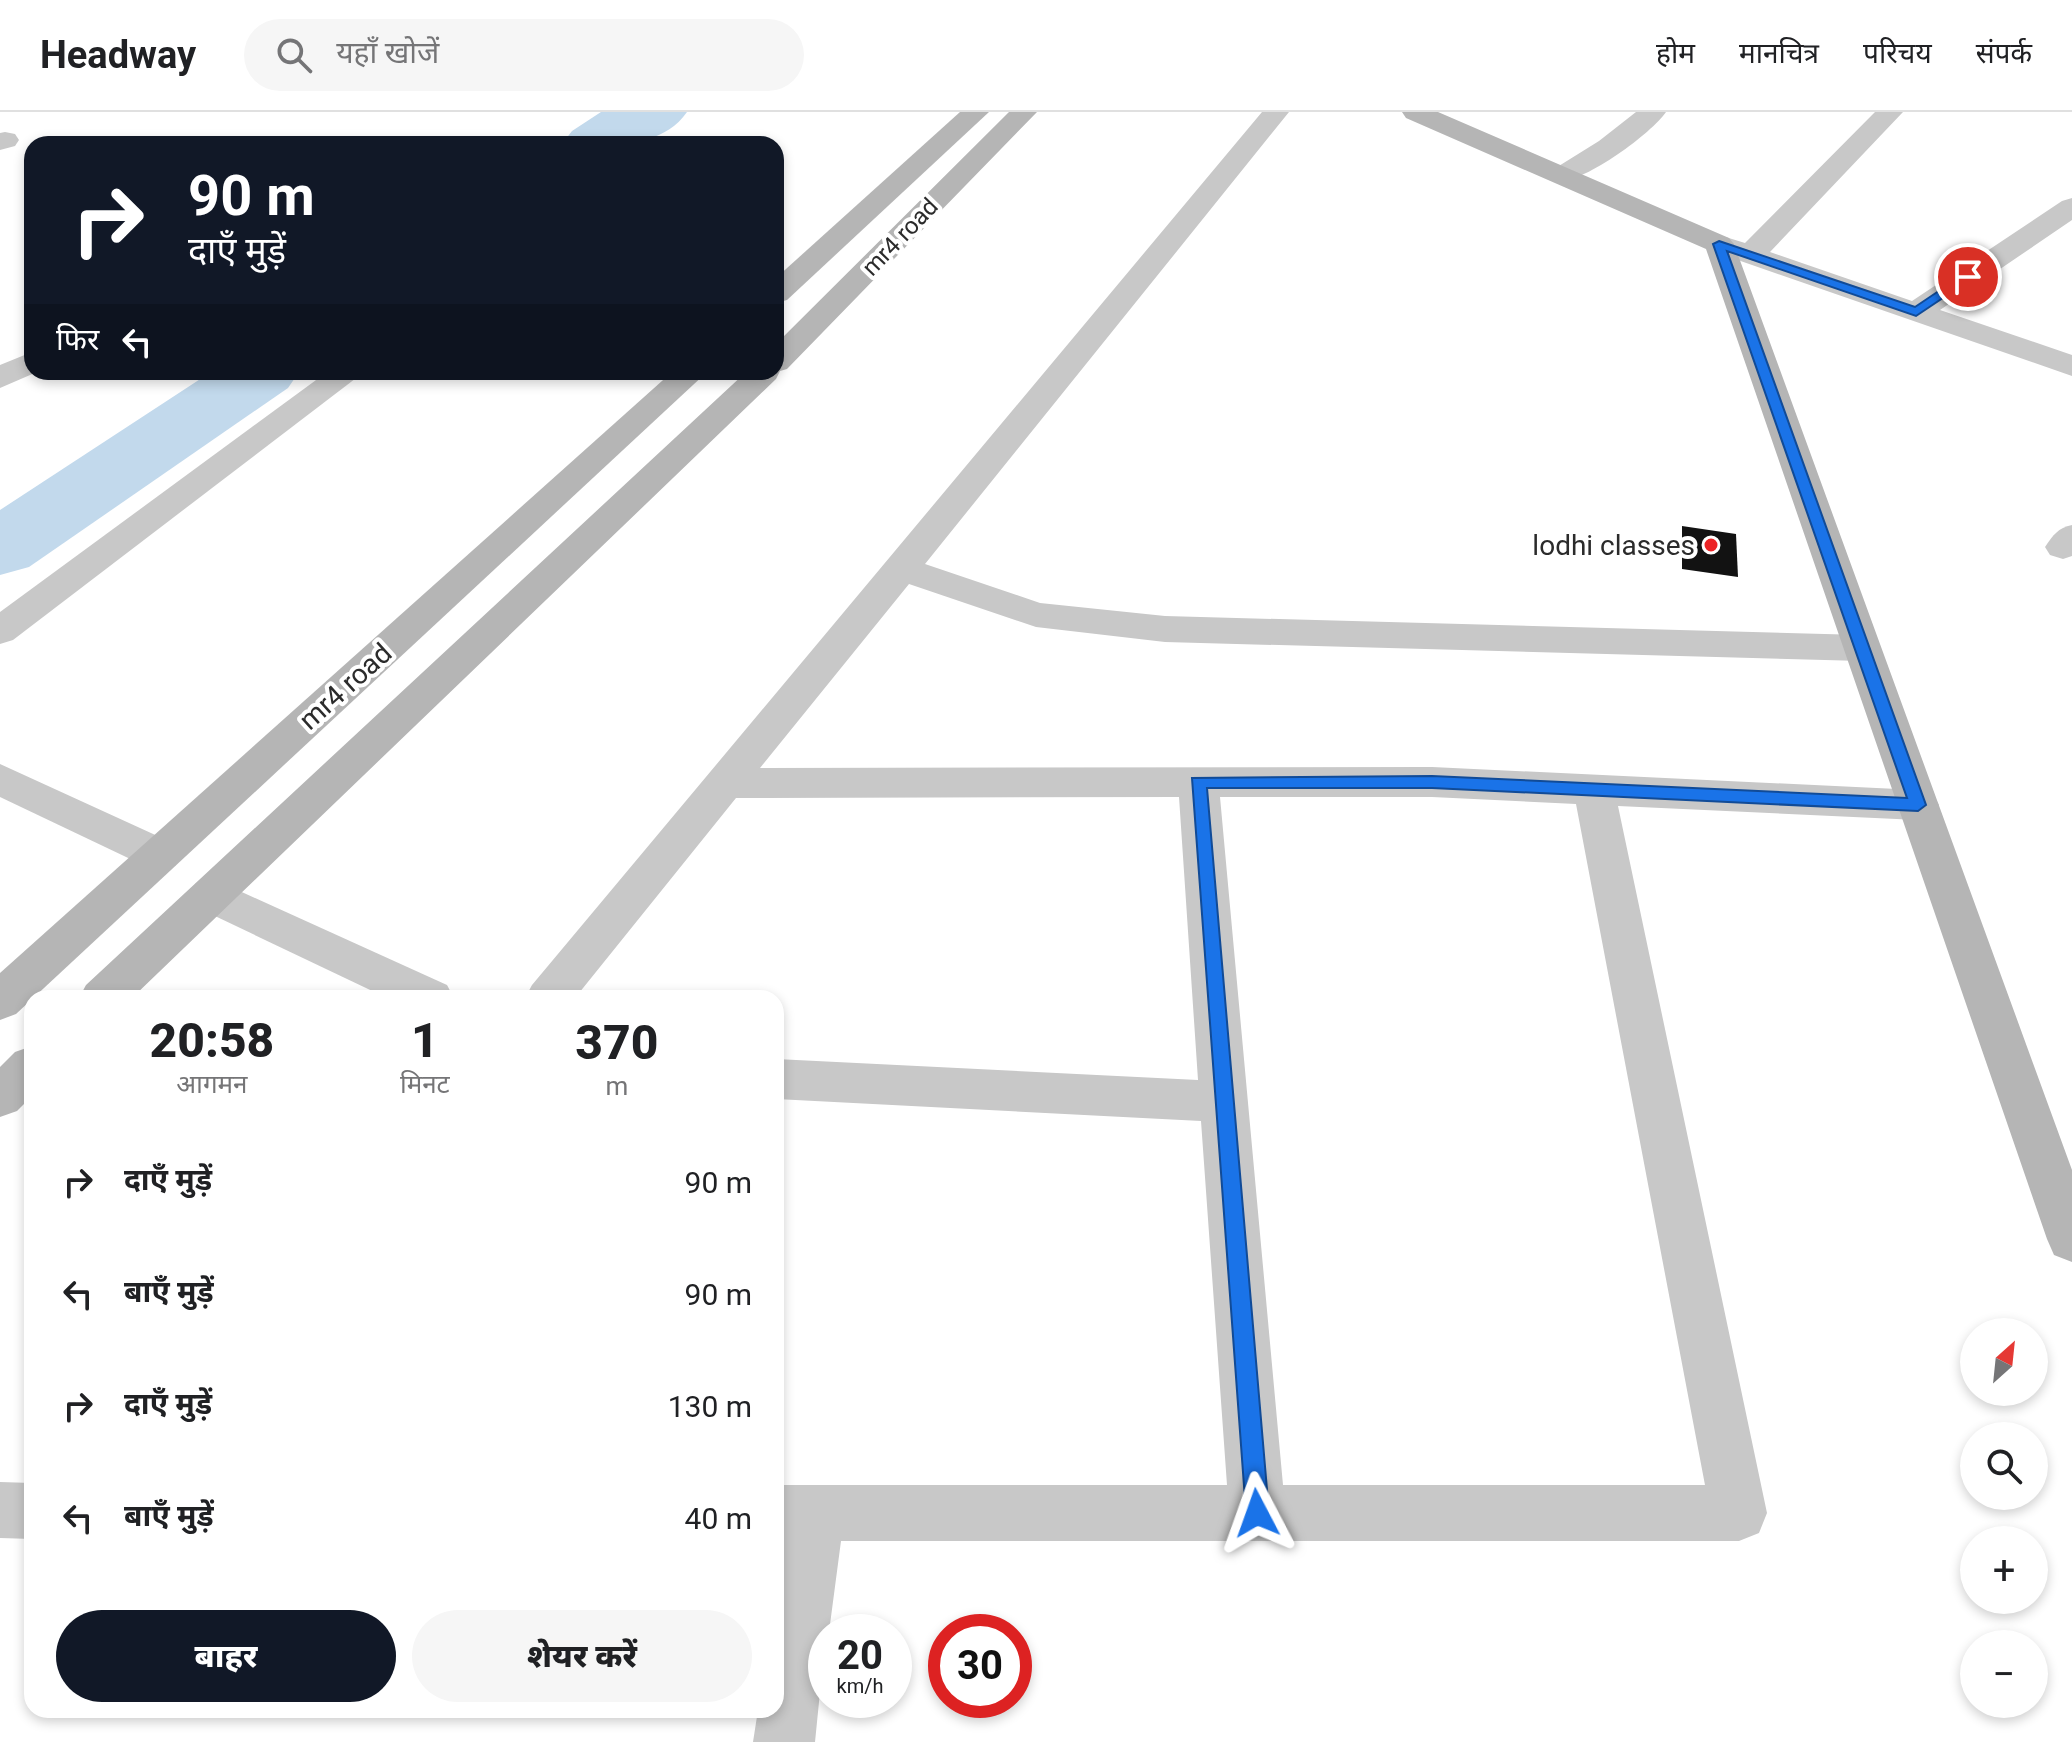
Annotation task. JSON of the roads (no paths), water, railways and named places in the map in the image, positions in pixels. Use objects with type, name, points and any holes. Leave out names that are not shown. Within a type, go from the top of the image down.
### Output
[{"type":"street","name":"mr4 road","points":[[784,287],[976,112]]},
{"type":"street","name":"mr4 road","points":[[784,354],[1024,112]]},
{"type":"street","points":[[555,990],[1276,112]]},
{"type":"street","points":[[1415,112],[1734,250],[2072,366]]},
{"type":"street","points":[[1564,175],[1609,147],[1653,112]]},
{"type":"street","points":[[1734,250],[1890,112]]},
{"type":"street","points":[[1916,312],[2072,207]]},
{"type":"street","points":[[1734,250],[1862,648],[1918,805],[2058,1160],[2072,1239]]},
{"type":"street","points":[[0,378],[24,366]]},
{"type":"street","points":[[0,631],[337,380]]},
{"type":"street","name":"mr4 road","points":[[0,1001],[682,380]]},
{"type":"street","name":"mr4 road","points":[[110,990],[757,380]]},
{"type":"street","points":[[903,569],[1036,615],[1101,624],[1165,629],[1862,648]]},
{"type":"street","points":[[0,779],[160,855]]},
{"type":"street","points":[[1198,782],[1257,1513]]},
{"type":"street","points":[[727,783],[1432,782],[1918,805]]},
{"type":"street","points":[[784,1742],[796,1513],[1739,1513],[1594,789]]},
{"type":"street","points":[[211,895],[414,990]]},
{"type":"street","points":[[0,1097],[24,1074]]},
{"type":"street","points":[[784,1079],[1224,1102]]},
{"type":"street","points":[[0,1510],[24,1511]]},
{"type":"waterway","points":[[606,136],[621,126],[656,112]]},
{"type":"waterway","points":[[0,548],[250,380]]},
{"type":"place","name":"lodhi classes","points":[[1711,545]]}]
